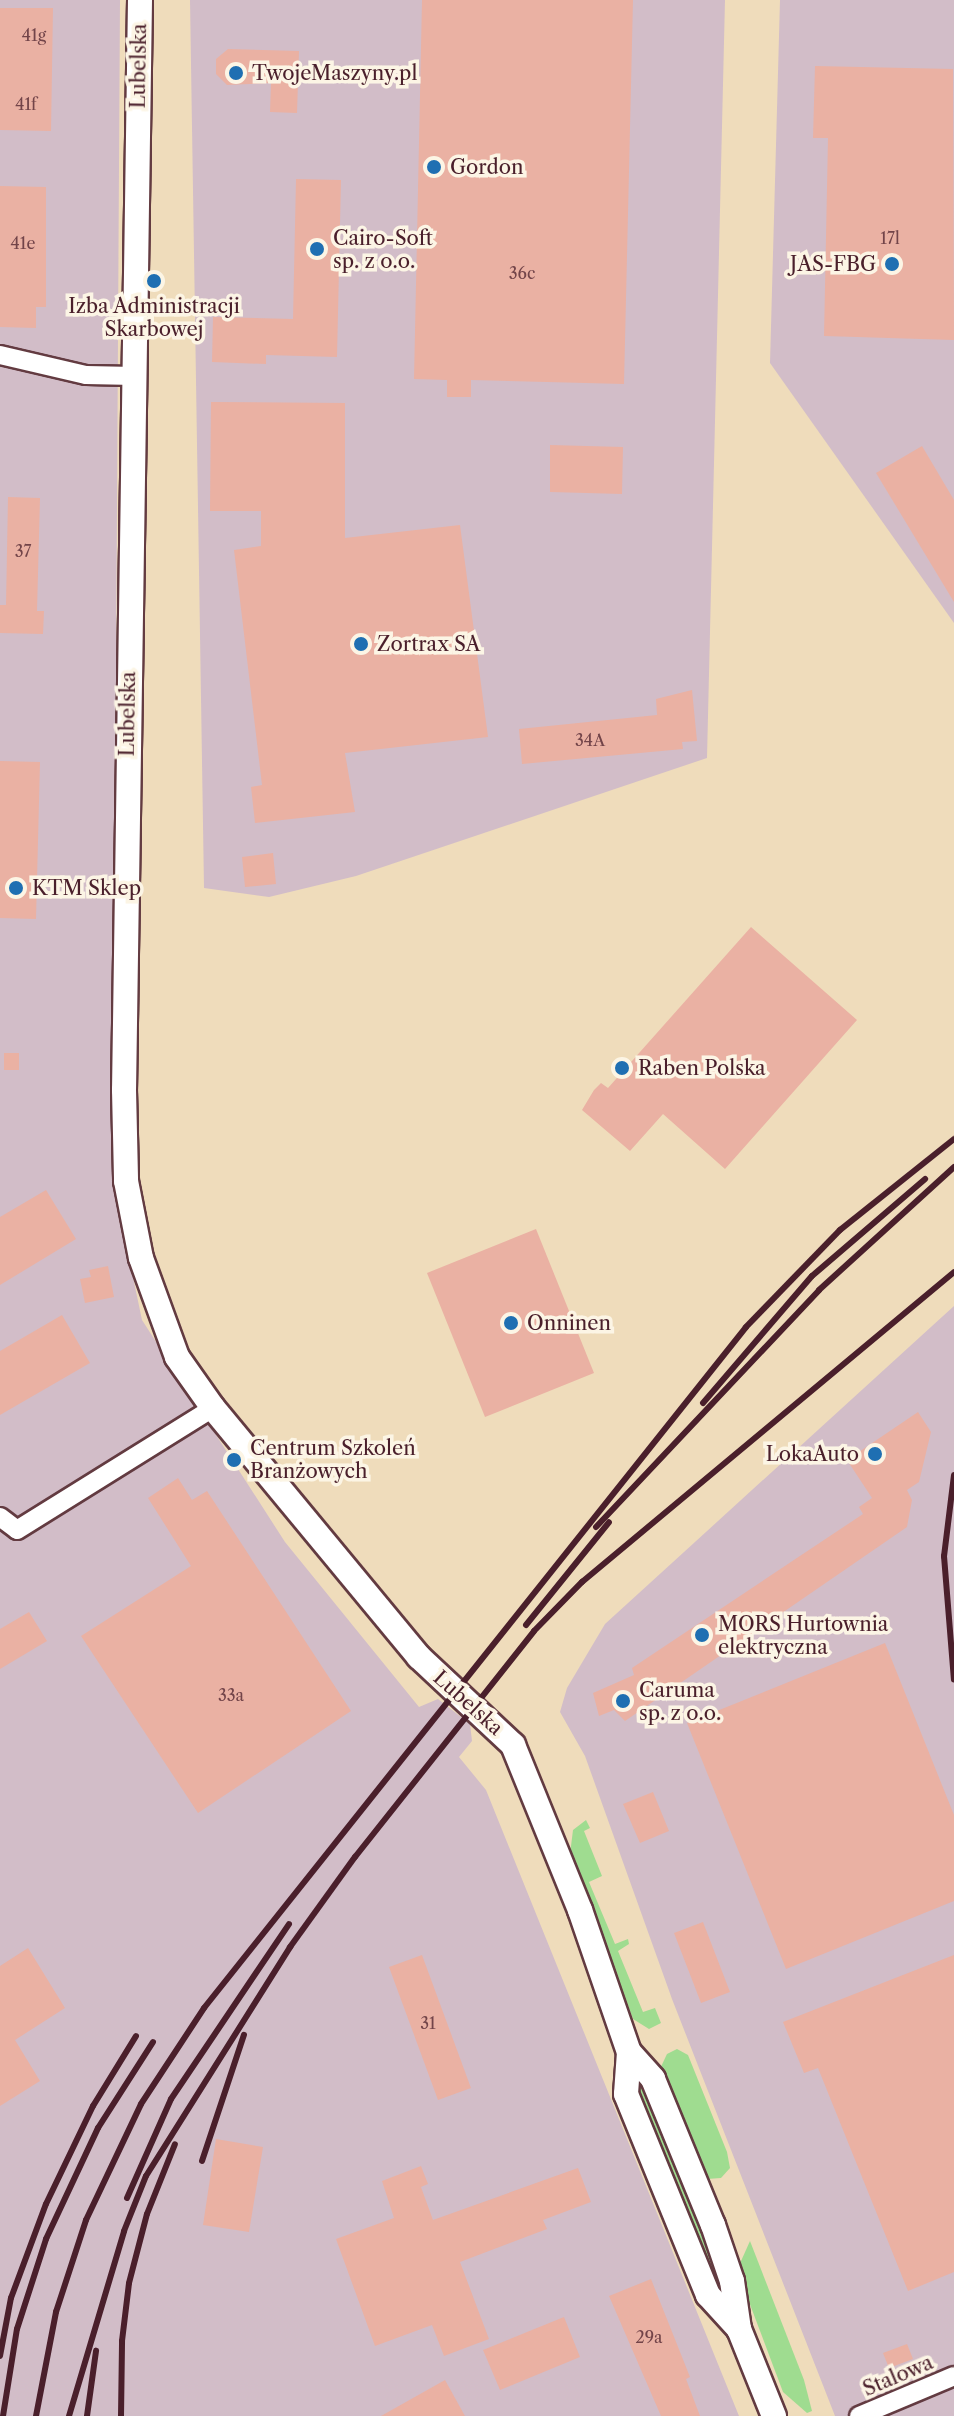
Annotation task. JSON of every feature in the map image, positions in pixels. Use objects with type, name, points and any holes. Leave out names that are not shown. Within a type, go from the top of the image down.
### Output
[{"type":"street","name":"Lubelska","points":[[140,0],[126,1181],[141,1258],[162,1325],[177,1357],[213,1408],[419,1657],[513,1745],[580,1910],[629,2052],[653,2079],[713,2225],[732,2281],[739,2329],[774,2416]]},
{"type":"street","points":[[0,355],[86,375],[135,376]]},
{"type":"street","points":[[0,1517],[17,1530],[213,1408]]},
{"type":"street","name":"Stalowa","points":[[859,2416],[954,2376]]},
{"type":"shaded area","points":[[0,0],[120,0],[113,1182],[142,1320],[285,1542],[419,1707],[438,1699],[470,1724],[472,1741],[459,1757],[486,1790],[739,2416],[0,2416]]},
{"type":"shaded area","points":[[190,0],[725,0],[707,758],[356,876],[269,897],[204,888]]},
{"type":"shaded area","points":[[780,0],[954,0],[954,623],[770,363]]},
{"type":"shaded area","points":[[954,1306],[954,2416],[835,2416],[672,1999],[585,1756],[560,1712],[567,1688],[605,1624]]},
{"type":"green space","points":[[586,1820],[590,1828],[584,1831],[602,1876],[589,1882],[615,1944],[628,1939],[629,1944],[618,1951],[643,2012],[655,2008],[661,2023],[649,2029],[633,2019],[570,1854],[573,1830]]},
{"type":"green space","points":[[677,2049],[688,2055],[727,2152],[730,2168],[721,2178],[707,2179],[659,2071],[667,2054]]},
{"type":"green space","points":[[636,2074],[646,2084],[729,2285],[717,2300],[634,2094]]},
{"type":"green space","points":[[750,2241],[804,2380],[812,2411],[807,2413],[783,2392],[737,2270]]},
{"type":"building","points":[[422,0],[633,0],[624,384],[471,380],[471,397],[447,397],[447,380],[414,379]]},
{"type":"building","points":[[0,8],[53,8],[51,131],[0,130]]},
{"type":"building","points":[[228,49],[299,51],[297,113],[270,112],[271,83],[227,85],[216,74],[216,59]]},
{"type":"building","points":[[815,66],[953,69],[954,340],[824,336],[828,138],[813,138]]},
{"type":"building","name":"Cairo-Soft sp. z o.o.","points":[[296,179],[341,180],[337,357],[266,355],[266,364],[212,362],[213,317],[293,319]]},
{"type":"building","points":[[0,186],[46,187],[46,307],[36,307],[36,328],[0,327]]},
{"type":"building","name":"Zortrax SA","points":[[211,402],[345,403],[345,538],[460,525],[488,737],[345,753],[355,812],[255,823],[251,787],[262,785],[234,550],[261,546],[261,511],[210,511]]},
{"type":"building","points":[[550,445],[623,447],[622,494],[550,492]]},
{"type":"building","points":[[922,446],[954,500],[954,602],[876,473]]},
{"type":"building","points":[[8,497],[40,498],[37,611],[44,611],[43,634],[0,633],[0,605],[6,605]]},
{"type":"building","points":[[692,690],[697,741],[682,742],[683,749],[522,764],[519,729],[657,715],[656,699]]},
{"type":"building","points":[[0,761],[40,762],[36,919],[0,918]]},
{"type":"building","points":[[273,853],[276,884],[245,887],[242,857]]},
{"type":"building","points":[[751,927],[857,1020],[725,1169],[663,1114],[630,1151],[582,1110],[594,1090],[601,1083],[608,1088]]},
{"type":"building","points":[[4,1053],[19,1053],[19,1070],[4,1070]]},
{"type":"building","points":[[46,1190],[76,1239],[0,1285],[0,1217]]},
{"type":"building","name":"Onninen","points":[[536,1229],[594,1373],[485,1417],[427,1273]]},
{"type":"building","points":[[108,1266],[114,1297],[85,1303],[80,1279],[91,1277],[89,1270]]},
{"type":"building","points":[[62,1315],[90,1363],[0,1415],[0,1351]]},
{"type":"building","points":[[918,1412],[931,1432],[919,1482],[907,1490],[912,1500],[907,1527],[625,1721],[614,1710],[599,1716],[593,1693],[634,1675],[632,1668],[863,1514],[859,1507],[872,1498],[847,1460]]},
{"type":"building","points":[[178,1478],[192,1500],[207,1491],[351,1711],[198,1813],[81,1636],[191,1566],[148,1498]]},
{"type":"building","points":[[29,1612],[47,1641],[0,1669],[0,1629]]},
{"type":"building","points":[[885,1643],[954,1815],[954,1901],[786,1969],[687,1723]]},
{"type":"building","points":[[653,1792],[669,1831],[640,1843],[623,1804]]},
{"type":"building","points":[[703,1922],[730,1992],[701,2003],[674,1933]]},
{"type":"building","points":[[28,1948],[65,2008],[15,2040],[40,2081],[0,2106],[0,1966]]},
{"type":"building","points":[[422,1955],[471,2088],[438,2100],[389,1967]]},
{"type":"building","points":[[954,1955],[954,2272],[908,2291],[818,2068],[804,2073],[783,2022]]},
{"type":"building","points":[[216,2139],[263,2147],[249,2232],[203,2225]]},
{"type":"building","points":[[421,2166],[428,2184],[421,2187],[433,2220],[578,2168],[591,2202],[543,2220],[547,2229],[460,2262],[489,2339],[444,2356],[432,2325],[375,2346],[336,2239],[394,2218],[382,2181]]},
{"type":"building","points":[[651,2279],[690,2377],[686,2379],[700,2416],[661,2416],[609,2296]]},
{"type":"building","points":[[564,2317],[580,2357],[500,2390],[483,2350]]},
{"type":"building","points":[[907,2344],[913,2359],[889,2368],[883,2353]]},
{"type":"building","points":[[445,2380],[465,2416],[381,2416]]},
{"type":"railway","points":[[36,2416],[56,2312],[86,2220],[141,2104],[204,2008],[746,1327],[840,1230],[954,1139]]},
{"type":"railway","points":[[596,1527],[819,1290],[954,1167]]},
{"type":"railway","points":[[703,1403],[812,1276],[925,1179]]},
{"type":"railway","points":[[69,2416],[124,2231],[146,2176],[290,1947],[355,1857],[534,1631],[582,1582],[954,1272]]},
{"type":"railway","points":[[954,1475],[944,1556],[954,1680]]},
{"type":"railway","points":[[526,1625],[609,1522]]},
{"type":"railway","points":[[127,2198],[171,2099],[289,1924]]},
{"type":"railway","points":[[202,2161],[244,2035]]},
{"type":"railway","points":[[0,2356],[11,2298],[46,2204],[93,2106],[136,2036]]},
{"type":"railway","points":[[3,2416],[17,2329],[46,2239],[98,2128],[153,2042]]},
{"type":"railway","points":[[121,2416],[122,2341],[129,2283],[147,2214],[175,2144]]},
{"type":"railway","points":[[87,2416],[96,2351]]},
{"type":"place","name":"TwojeMaszyny.pl","points":[[236,73]]},
{"type":"place","name":"Gordon","points":[[434,167]]},
{"type":"place","name":"Cairo-Soft sp. z o.o.","points":[[317,249]]},
{"type":"place","name":"JAS-FBG","points":[[892,264]]},
{"type":"place","name":"Izba Administracji Skarbowej","points":[[154,281]]},
{"type":"place","name":"Zortrax SA","points":[[361,644]]},
{"type":"place","name":"KTM Sklep","points":[[16,888]]},
{"type":"place","name":"Raben Polska","points":[[622,1068]]},
{"type":"place","name":"Onninen","points":[[511,1323]]},
{"type":"place","name":"LokaAuto","points":[[875,1454]]},
{"type":"place","name":"Centrum Szkoleń Branżowych","points":[[234,1460]]},
{"type":"place","name":"MORS Hurtownia elektryczna","points":[[702,1635]]},
{"type":"place","name":"Caruma sp. z o.o.","points":[[623,1701]]}]
